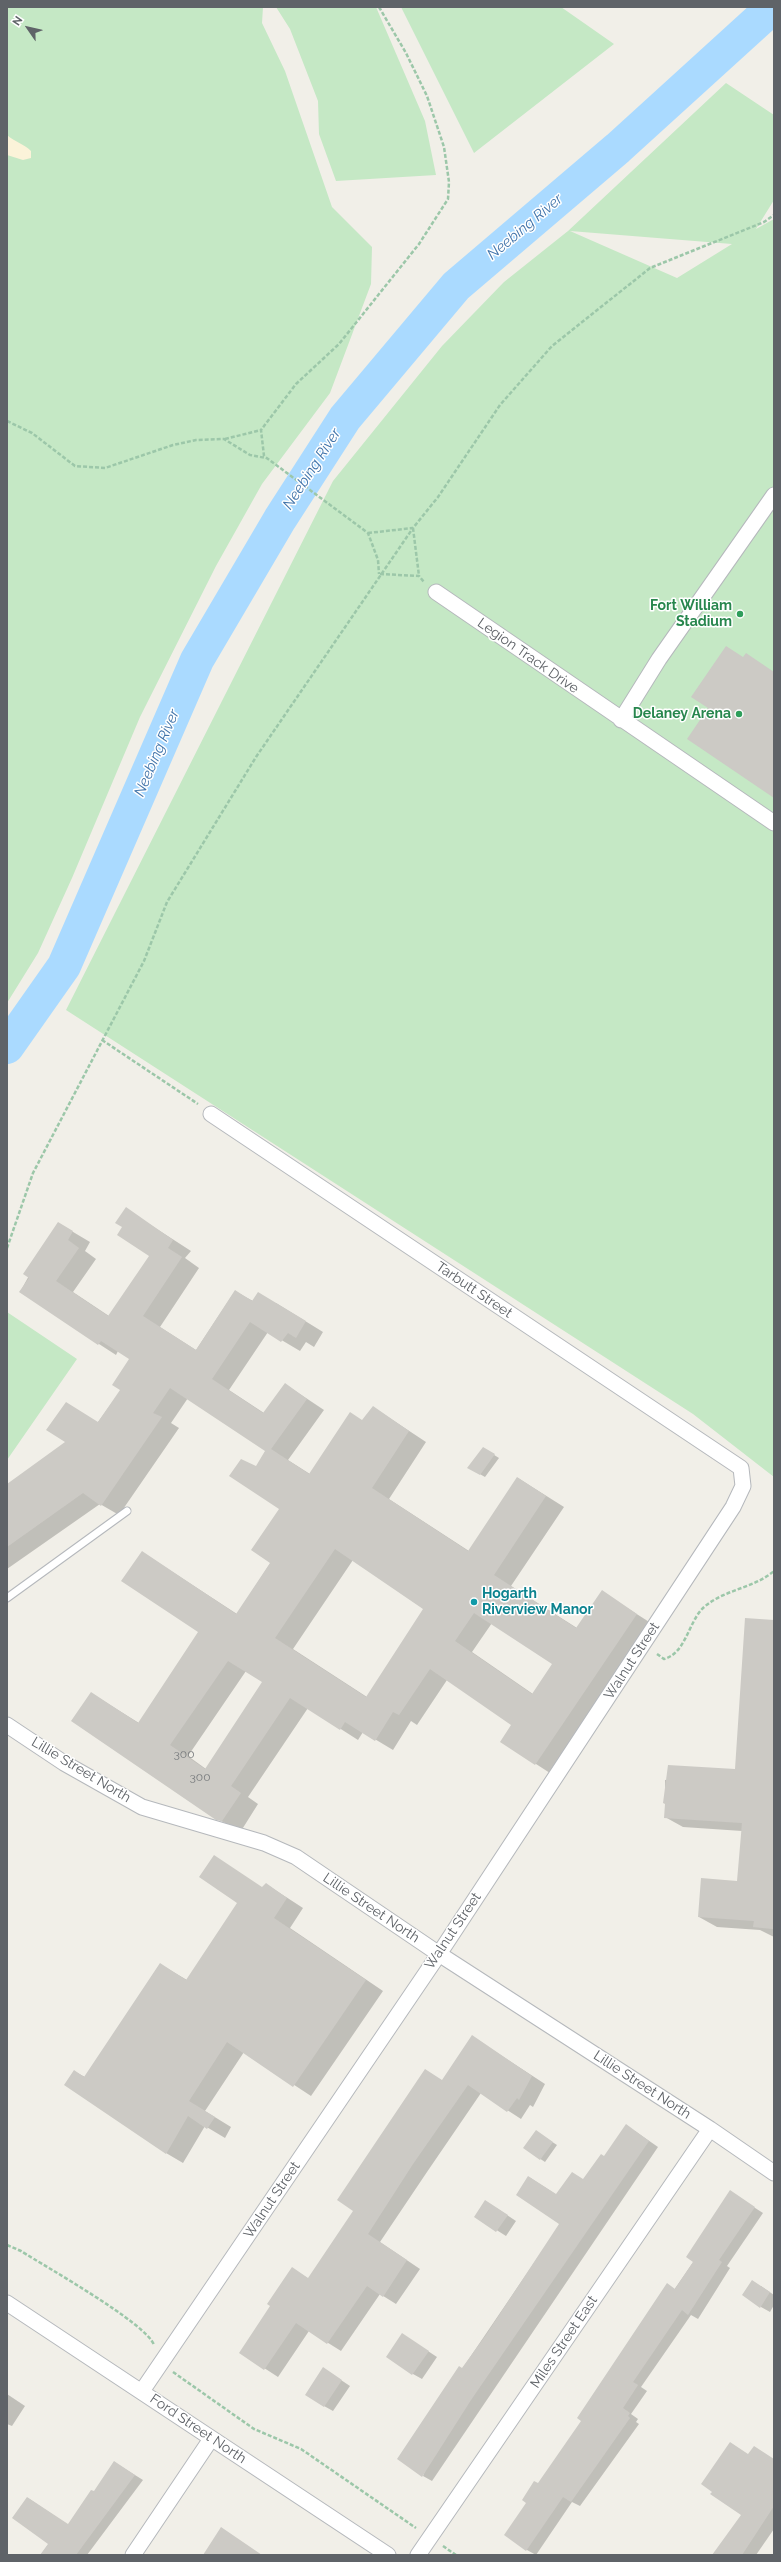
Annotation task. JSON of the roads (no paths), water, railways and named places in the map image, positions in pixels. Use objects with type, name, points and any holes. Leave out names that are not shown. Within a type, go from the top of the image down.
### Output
[{"type":"street","points":[[621,720],[659,659],[774,495]]},
{"type":"street","name":"Legion Track Drive","points":[[436,592],[621,720],[774,823]]},
{"type":"street","name":"Tarbutt Street","points":[[211,1114],[736,1465]]},
{"type":"street","name":"Walnut Street","points":[[142,2391],[439,1954],[734,1507],[743,1486],[741,1468],[736,1465]]},
{"type":"street","name":"Lillie Street North","points":[[7,1725],[64,1763],[142,1807],[264,1843],[296,1857],[439,1954],[710,2129],[774,2173]]},
{"type":"street","name":"Miles Street East","points":[[418,2555],[710,2129]]},
{"type":"street","name":"Ford Street North","points":[[7,2304],[142,2391],[388,2555]]},
{"type":"street","points":[[133,2555],[211,2438]]},
{"type":"lane","points":[[7,1598],[127,1511]]},
{"type":"waterway","name":"Neebing River","points":[[7,1047],[64,966],[197,660],[280,519],[345,418],[456,286],[618,148],[773,7]]},
{"type":"place","name":"Fort William Stadium","points":[[740,614]]},
{"type":"place","name":"Delaney Arena","points":[[739,714]]},
{"type":"place","name":"Hogarth Riverview Manor","points":[[474,1602]]}]
